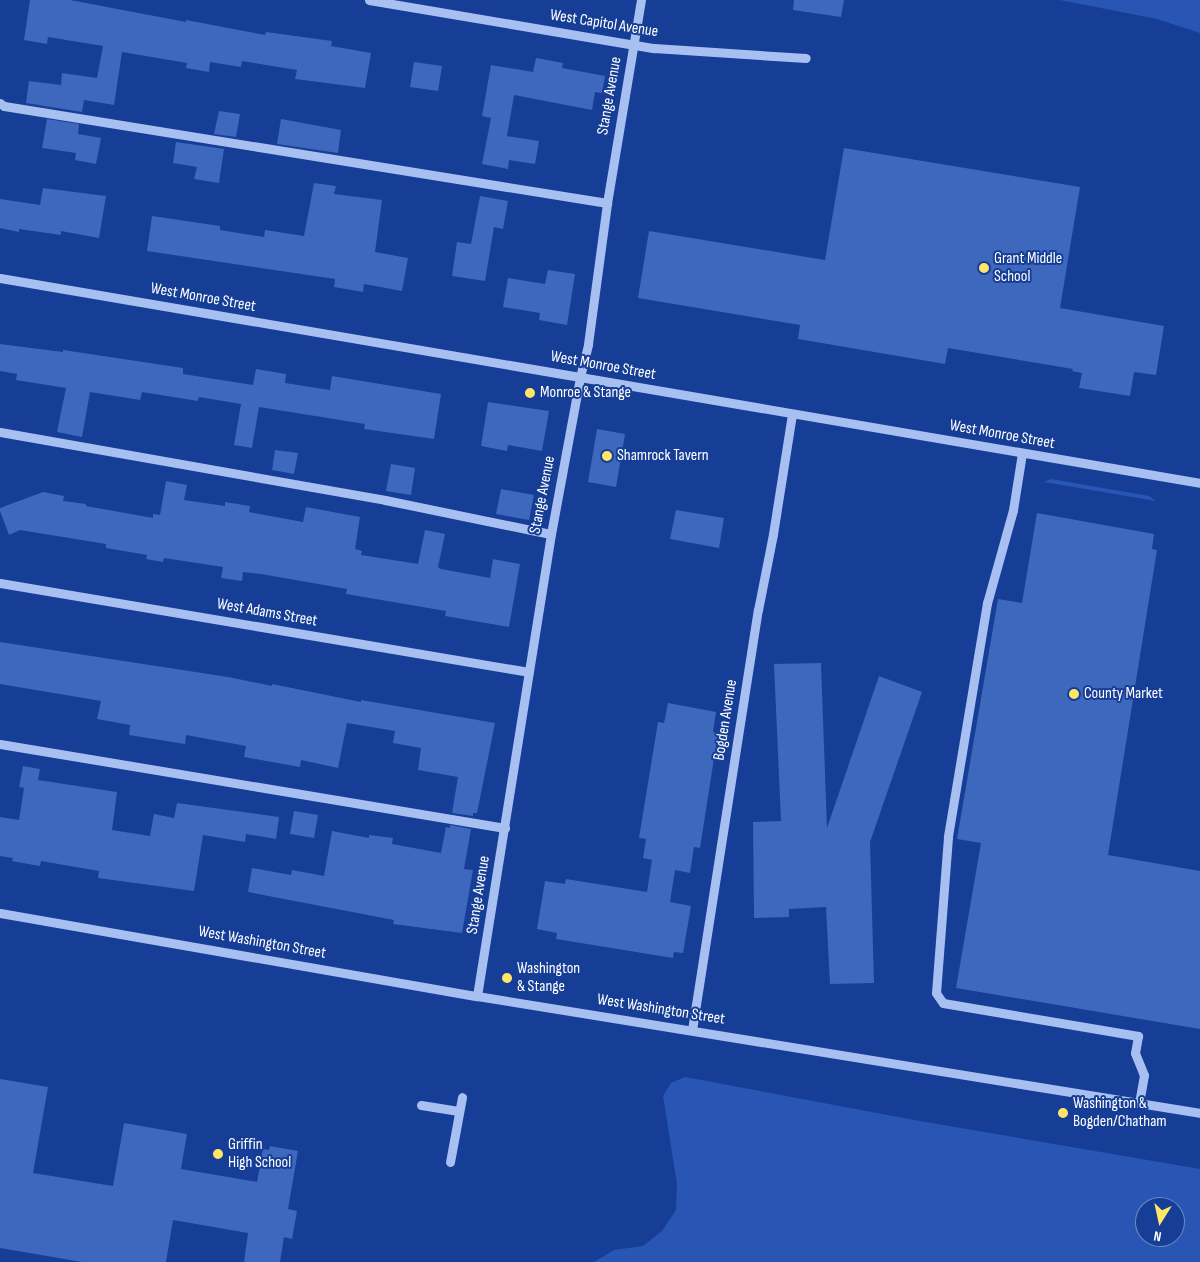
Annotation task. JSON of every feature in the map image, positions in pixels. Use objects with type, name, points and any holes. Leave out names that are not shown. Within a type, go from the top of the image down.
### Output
[{"type":"street","name":"West Capitol Avenue","points":[[369,0],[634,44],[806,58]]},
{"type":"street","name":"Stange Avenue","points":[[477,996],[550,534],[588,344],[607,203],[640,0]]},
{"type":"street","points":[[0,102],[4,106],[14,108],[607,203]]},
{"type":"street","name":"West Monroe Street","points":[[0,278],[1200,484]]},
{"type":"street","name":"Bogden Avenue","points":[[692,1030],[758,610],[773,534],[792,414]]},
{"type":"street","points":[[0,432],[385,500],[550,534]]},
{"type":"street","points":[[1022,454],[1013,510],[987,603],[948,837],[936,992],[943,1003],[1138,1036],[1135,1053],[1144,1075],[1139,1103]]},
{"type":"street","name":"West Adams Street","points":[[0,582],[529,672]]},
{"type":"street","points":[[0,744],[505,828]]},
{"type":"street","name":"West Washington Street","points":[[0,913],[477,996],[1200,1113]]},
{"type":"street","points":[[450,1162],[462,1097]]},
{"type":"street","points":[[421,1105],[459,1111]]},
{"type":"shaded area","points":[[1060,0],[1200,0],[1200,33],[1157,19]]},
{"type":"shaded area","points":[[1051,479],[1149,496],[1156,501],[1044,482]]},
{"type":"shaded area","points":[[685,1077],[914,1120],[1200,1169],[1200,1262],[594,1262],[614,1250],[643,1246],[662,1231],[676,1210],[677,1184],[663,1096],[671,1083]]},
{"type":"building","points":[[30,0],[70,0],[265,35],[266,32],[332,41],[331,46],[371,53],[365,88],[295,79],[297,70],[242,61],[241,67],[210,62],[209,72],[186,68],[187,63],[122,52],[114,105],[84,100],[82,112],[26,103],[29,81],[61,85],[62,73],[97,78],[103,46],[48,37],[47,44],[24,40]]},
{"type":"building","points":[[794,0],[844,0],[841,17],[793,10]]},
{"type":"building","points":[[536,58],[563,63],[562,68],[605,76],[602,93],[595,92],[592,110],[514,95],[507,136],[539,141],[535,164],[509,160],[508,169],[482,164],[491,118],[482,116],[491,65],[533,72]]},
{"type":"building","points":[[414,62],[442,66],[438,91],[410,87]]},
{"type":"building","points":[[219,111],[240,114],[236,137],[214,134]]},
{"type":"building","points":[[47,119],[79,124],[78,134],[101,138],[96,164],[75,160],[76,153],[42,148]]},
{"type":"building","points":[[281,119],[341,130],[338,153],[277,144]]},
{"type":"building","points":[[176,142],[224,149],[219,183],[194,179],[197,167],[173,163]]},
{"type":"building","points":[[844,148],[1080,187],[1060,308],[1164,326],[1156,375],[1134,372],[1130,396],[1079,388],[1082,373],[1072,371],[1073,369],[948,348],[945,364],[798,339],[800,325],[638,298],[649,231],[825,260]]},
{"type":"building","points":[[314,183],[336,186],[334,194],[382,200],[375,252],[408,258],[402,291],[364,284],[363,292],[334,287],[335,279],[147,251],[152,216],[220,226],[220,230],[264,237],[265,230],[304,236]]},
{"type":"building","points":[[43,188],[106,196],[99,238],[61,231],[61,235],[19,229],[19,232],[0,228],[0,199],[40,205]]},
{"type":"building","points":[[480,196],[508,201],[503,229],[494,227],[485,281],[452,276],[457,242],[471,244]]},
{"type":"building","points":[[548,270],[575,274],[567,325],[539,320],[540,313],[503,307],[508,278],[545,284]]},
{"type":"building","points":[[0,344],[63,352],[63,350],[183,368],[183,374],[253,385],[256,369],[286,374],[285,383],[330,390],[332,376],[441,394],[434,439],[364,429],[365,424],[259,407],[252,448],[234,445],[241,404],[199,397],[198,401],[142,392],[140,400],[90,392],[82,437],[57,432],[66,388],[16,380],[17,374],[0,371]]},
{"type":"building","points":[[488,402],[549,411],[542,451],[508,445],[507,451],[481,446]]},
{"type":"building","points":[[597,429],[625,434],[616,487],[588,482]]},
{"type":"building","points":[[275,450],[298,453],[294,474],[272,470]]},
{"type":"building","points":[[391,464],[415,468],[411,495],[386,491]]},
{"type":"building","points":[[166,481],[187,485],[184,500],[225,506],[225,502],[250,506],[249,512],[303,522],[306,507],[360,517],[355,549],[362,551],[361,555],[418,564],[425,530],[445,534],[438,567],[441,569],[490,578],[493,559],[520,564],[509,627],[445,616],[446,611],[346,594],[347,589],[261,574],[243,572],[242,581],[221,578],[223,567],[164,558],[163,562],[146,559],[147,555],[106,548],[106,544],[20,530],[9,535],[0,511],[0,508],[43,492],[64,496],[63,501],[153,518],[153,514],[160,515]]},
{"type":"building","points":[[501,489],[534,495],[529,520],[496,514]]},
{"type":"building","points":[[676,510],[724,518],[719,548],[670,539]]},
{"type":"building","points":[[1037,513],[1154,534],[1152,549],[1157,550],[1108,855],[1200,871],[1200,1029],[956,988],[981,843],[957,839],[998,599],[1022,603]]},
{"type":"building","points":[[0,642],[228,677],[272,686],[272,684],[361,702],[361,700],[495,723],[477,813],[473,813],[473,816],[452,813],[458,777],[418,770],[421,748],[393,743],[395,731],[347,723],[338,768],[301,760],[300,767],[244,757],[246,746],[186,735],[185,744],[129,735],[130,725],[97,719],[101,701],[0,684]]},
{"type":"building","points":[[821,663],[827,828],[879,676],[922,692],[870,842],[874,983],[830,984],[826,907],[789,909],[789,917],[754,918],[753,822],[781,821],[774,664]]},
{"type":"building","points":[[668,703],[716,712],[713,732],[718,733],[700,848],[694,847],[690,873],[675,870],[670,902],[691,906],[683,953],[674,952],[673,958],[556,939],[557,933],[537,929],[545,881],[565,884],[566,879],[647,892],[652,860],[643,858],[646,839],[639,838],[658,722],[664,723]]},
{"type":"building","points":[[23,766],[40,769],[38,780],[117,792],[112,830],[150,836],[154,814],[174,818],[177,803],[279,817],[276,839],[246,834],[245,842],[203,835],[194,891],[98,878],[99,871],[41,861],[40,866],[12,861],[13,858],[0,856],[0,817],[19,820],[24,788],[19,787]]},
{"type":"building","points":[[294,811],[318,815],[314,838],[290,834]]},
{"type":"building","points":[[450,825],[471,829],[464,869],[473,870],[462,933],[393,924],[394,920],[248,892],[252,868],[291,875],[292,870],[324,876],[332,831],[369,838],[369,835],[393,838],[392,844],[441,853],[446,827],[450,828]]},
{"type":"building","points":[[0,1079],[48,1087],[33,1173],[113,1186],[124,1123],[187,1134],[181,1169],[257,1182],[263,1149],[269,1150],[270,1146],[298,1151],[288,1209],[297,1211],[292,1239],[284,1237],[280,1262],[244,1262],[248,1233],[173,1220],[166,1262],[82,1262],[0,1248]]},
{"type":"place","name":"Grant Middle School","points":[[984,268]]},
{"type":"place","name":"Monroe & Stange","points":[[530,393]]},
{"type":"place","name":"Shamrock Tavern","points":[[607,456]]},
{"type":"place","name":"County Market","points":[[1074,694]]},
{"type":"place","name":"Washington & Stange","points":[[507,978]]},
{"type":"place","name":"Washington & Bogden/Chatham","points":[[1063,1113]]},
{"type":"place","name":"Griffin High School","points":[[218,1154]]}]
